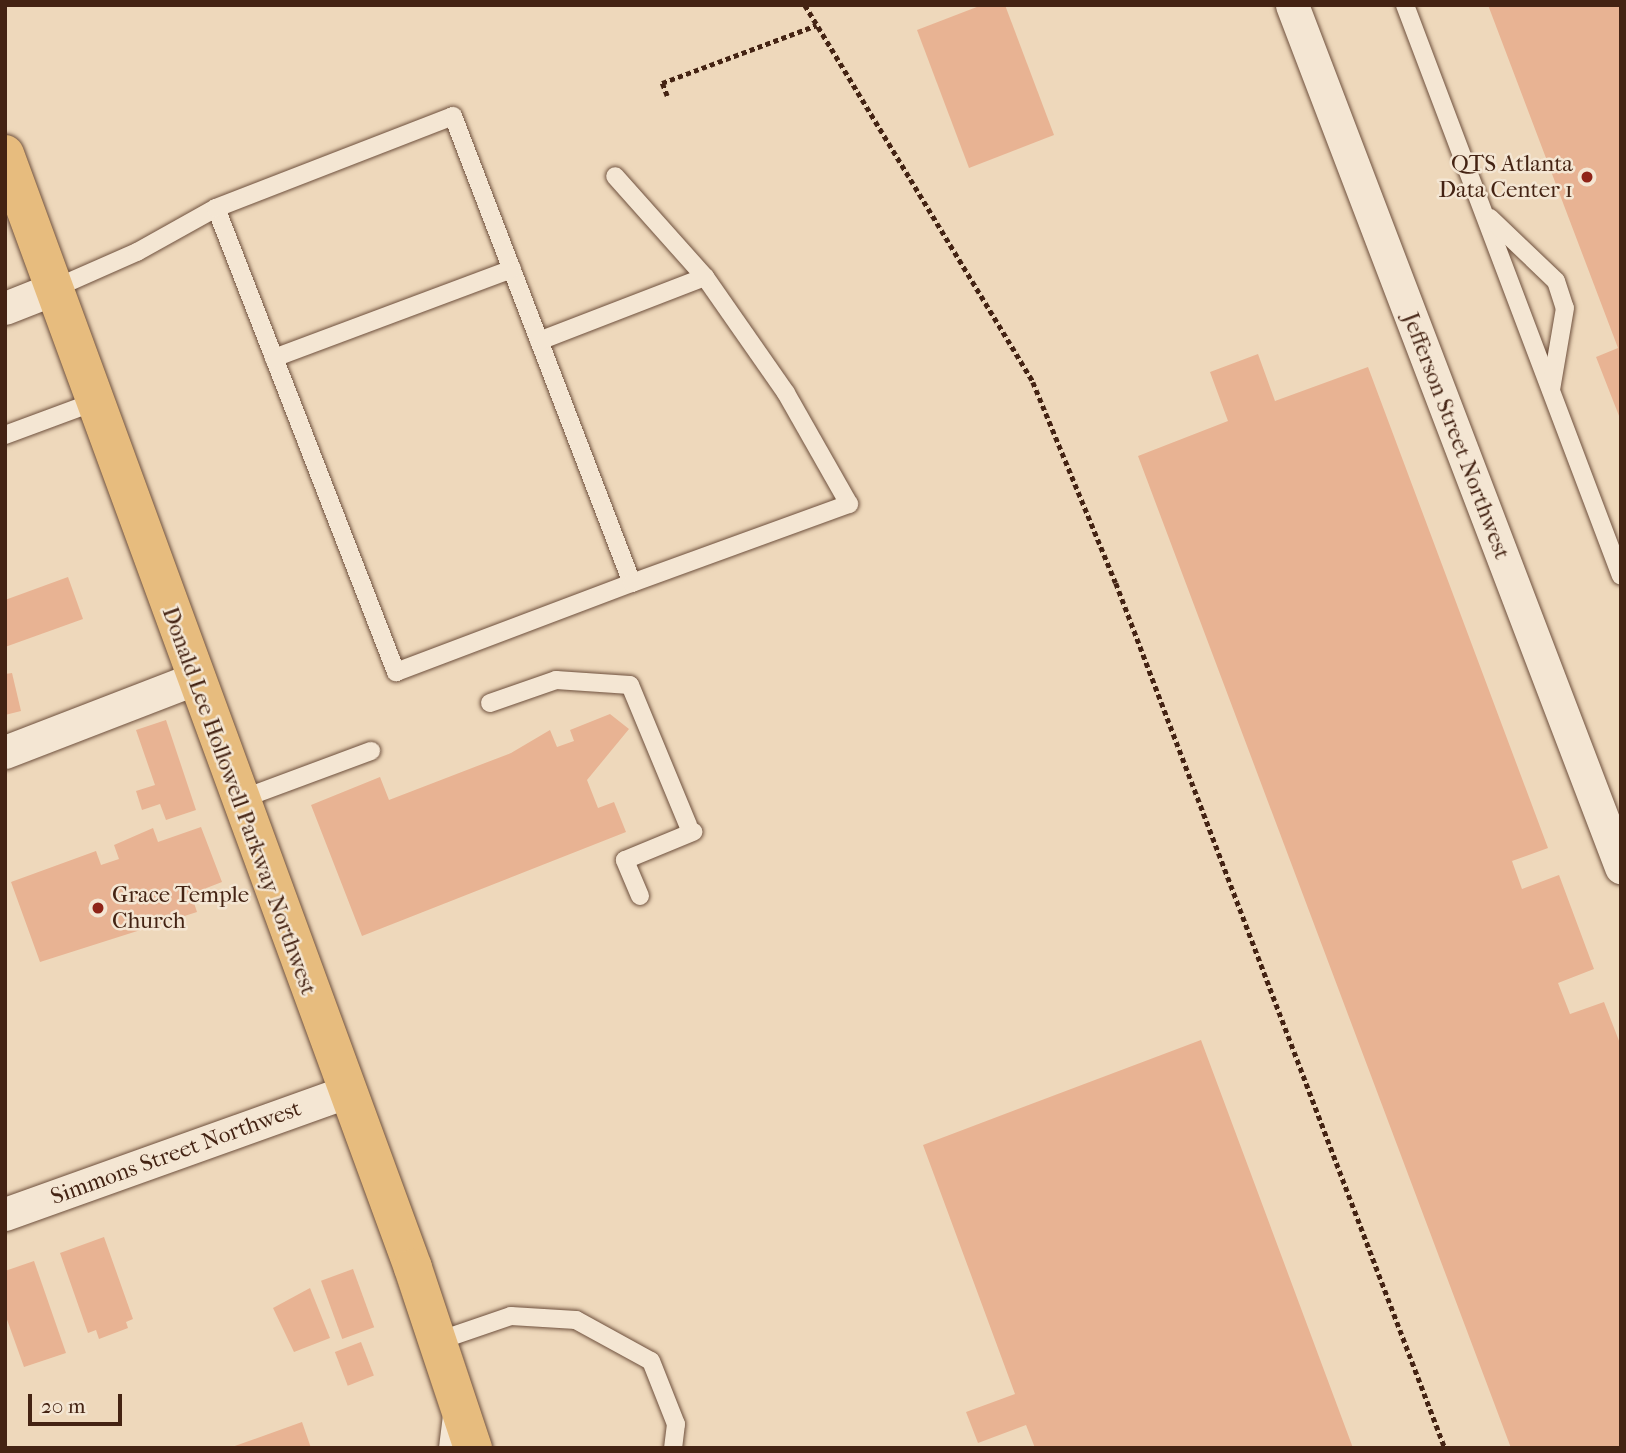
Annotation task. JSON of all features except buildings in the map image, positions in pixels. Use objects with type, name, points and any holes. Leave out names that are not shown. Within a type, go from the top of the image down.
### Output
[{"type":"main road","name":"Donald Lee Hollowell Parkway Northwest","points":[[5,154],[194,679],[438,1341],[473,1448]]},
{"type":"street","name":"Jefferson Street Northwest","points":[[1292,5],[1621,867]]},
{"type":"street","points":[[5,308],[53,289]]},
{"type":"street","points":[[5,752],[194,679]]},
{"type":"street","name":"Simmons Street Northwest","points":[[5,1214],[346,1093]]},
{"type":"lane","points":[[1405,5],[1488,216],[1621,576]]},
{"type":"lane","points":[[53,289],[137,252],[216,208],[453,116],[632,583]]},
{"type":"lane","points":[[216,208],[396,672],[849,504],[786,393],[705,277],[615,176]]},
{"type":"lane","points":[[1488,216],[1556,281],[1565,308],[1551,391]]},
{"type":"lane","points":[[274,358],[512,269]]},
{"type":"lane","points":[[539,341],[705,277]]},
{"type":"lane","points":[[5,435],[94,401]]},
{"type":"lane","points":[[490,704],[556,680],[630,685],[690,829],[625,860],[640,896]]},
{"type":"lane","points":[[239,800],[371,751]]},
{"type":"lane","points":[[438,1341],[511,1316],[576,1320],[651,1361],[676,1424],[673,1448]]},
{"type":"lane","points":[[447,1448],[455,1390]]},
{"type":"path","points":[[805,5],[1033,382],[1126,609],[1445,1448]]},
{"type":"path","points":[[667,96],[662,83],[817,25]]},
{"type":"place","name":"QTS Atlanta Data Center 1","points":[[1587,177]]},
{"type":"place","name":"Grace Temple Church","points":[[98,908]]}]
